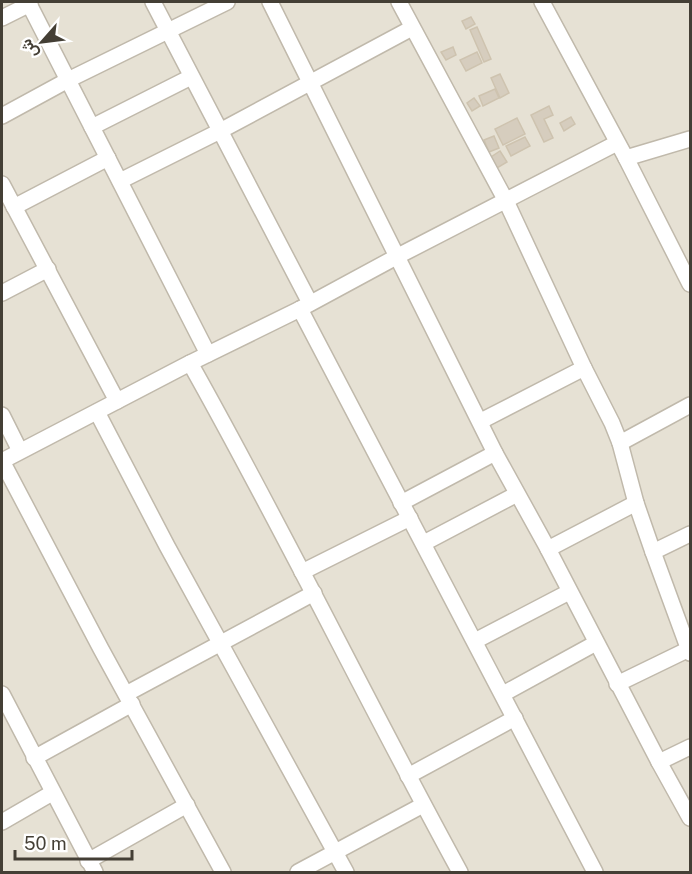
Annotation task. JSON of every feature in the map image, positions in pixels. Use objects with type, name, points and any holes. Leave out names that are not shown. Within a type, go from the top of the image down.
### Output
[{"type":"street","points":[[153,2],[220,131],[401,503],[595,873]]},
{"type":"street","points":[[2,116],[68,80],[227,2]]},
{"type":"street","points":[[270,2],[495,453],[690,818]]},
{"type":"street","points":[[399,2],[506,201],[620,443],[636,503],[690,651],[617,684]]},
{"type":"street","points":[[542,2],[626,158],[690,284]]},
{"type":"street","points":[[2,18],[29,3],[208,354]]},
{"type":"street","points":[[120,181],[220,131],[412,28]]},
{"type":"street","points":[[92,127],[191,77]]},
{"type":"street","points":[[626,158],[690,139]]},
{"type":"street","points":[[223,873],[2,461],[617,143]]},
{"type":"street","points":[[14,207],[108,158]]},
{"type":"street","points":[[2,184],[117,401]]},
{"type":"street","points":[[2,293],[48,269]]},
{"type":"street","points":[[190,363],[314,593],[460,873]]},
{"type":"street","points":[[481,421],[584,368]]},
{"type":"street","points":[[620,443],[690,405]]},
{"type":"street","points":[[97,412],[346,873]]},
{"type":"street","points":[[2,415],[20,451]]},
{"type":"street","points":[[401,503],[495,453]]},
{"type":"street","points":[[424,543],[517,494]]},
{"type":"street","points":[[548,549],[636,503]]},
{"type":"street","points":[[302,572],[410,518]]},
{"type":"street","points":[[653,552],[690,534]]},
{"type":"street","points":[[475,641],[569,592]]},
{"type":"street","points":[[34,758],[222,643],[314,593]]},
{"type":"street","points":[[503,694],[596,643]]},
{"type":"street","points":[[2,694],[92,867],[187,805]]},
{"type":"street","points":[[408,776],[515,718]]},
{"type":"street","points":[[659,762],[690,747]]},
{"type":"street","points":[[2,822],[52,793]]},
{"type":"street","points":[[298,873],[423,805]]},
{"type":"shaded area","points":[[2,2],[690,2],[690,872],[2,872]]},
{"type":"building","points":[[471,17],[475,24],[466,29],[462,21]]},
{"type":"building","points":[[477,27],[491,59],[484,62],[470,30]]},
{"type":"building","points":[[453,47],[456,55],[446,60],[441,52]]},
{"type":"building","points":[[477,52],[482,63],[466,71],[460,60]]},
{"type":"building","points":[[500,74],[509,93],[500,98],[491,78]]},
{"type":"building","points":[[495,89],[499,98],[483,106],[479,96]]},
{"type":"building","points":[[474,98],[480,106],[472,111],[467,103]]},
{"type":"building","points":[[549,106],[553,115],[544,119],[553,138],[544,142],[531,115]]},
{"type":"building","points":[[571,117],[575,124],[564,131],[560,123]]},
{"type":"building","points":[[517,118],[525,134],[503,145],[495,129]]},
{"type":"building","points":[[494,136],[499,148],[489,152],[484,140]]},
{"type":"building","points":[[525,137],[530,146],[511,156],[506,146]]},
{"type":"building","points":[[500,151],[507,162],[497,168],[491,157]]}]
